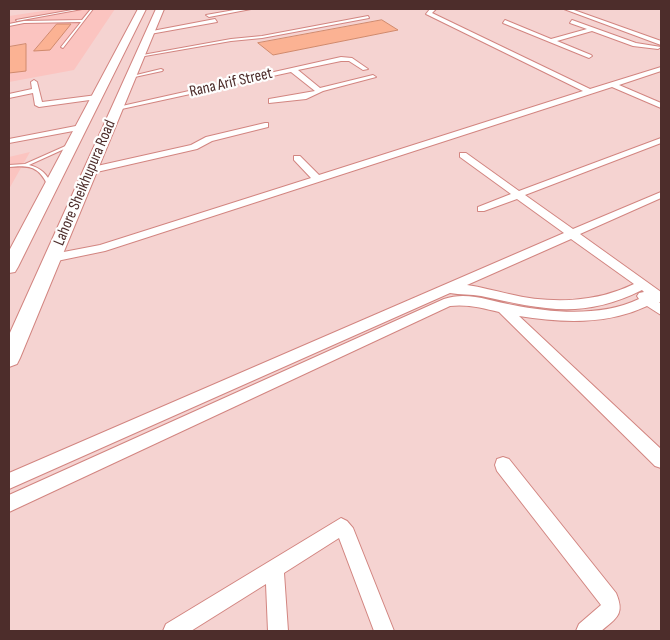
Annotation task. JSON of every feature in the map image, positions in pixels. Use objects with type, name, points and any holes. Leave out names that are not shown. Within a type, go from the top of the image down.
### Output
[{"type":"highway","name":"Lahore Sheikhupura Road","points":[[9,267],[142,9]]},
{"type":"highway","name":"Lahore Sheikhupura Road","points":[[9,358],[160,9]]},
{"type":"highway","points":[[111,70],[134,67]]},
{"type":"street","points":[[150,32],[216,22],[203,9]]},
{"type":"street","points":[[209,15],[248,9]]},
{"type":"street","points":[[433,9],[428,13],[590,92]]},
{"type":"street","points":[[567,9],[660,45]]},
{"type":"street","points":[[505,22],[589,56]]},
{"type":"street","points":[[572,22],[634,45],[660,45]]},
{"type":"street","points":[[550,41],[612,25]]},
{"type":"street","name":"Rana Arif Street","points":[[117,108],[292,69],[346,59],[365,69]]},
{"type":"street","points":[[292,69],[319,91]]},
{"type":"street","points":[[52,258],[101,248],[661,69]]},
{"type":"street","points":[[646,74],[661,80]]},
{"type":"street","points":[[272,101],[318,93],[319,91],[373,77]]},
{"type":"street","points":[[624,81],[661,97]]},
{"type":"street","points":[[612,84],[661,106]]},
{"type":"street","points":[[9,96],[34,86],[39,105],[96,97]]},
{"type":"street","points":[[88,172],[194,147],[209,139],[265,125]]},
{"type":"street","points":[[9,141],[81,127]]},
{"type":"street","points":[[481,210],[661,140]]},
{"type":"street","points":[[463,155],[572,234],[639,288],[656,298],[661,310]]},
{"type":"street","points":[[297,158],[318,179]]},
{"type":"street","points":[[9,481],[661,195]]},
{"type":"street","points":[[447,289],[468,289],[525,301],[567,305],[609,300],[639,288]]},
{"type":"street","points":[[9,504],[443,303],[468,300],[503,308],[546,314],[599,315],[627,310],[656,298]]},
{"type":"street","points":[[503,308],[661,460]]},
{"type":"street","points":[[503,465],[609,600],[610,611],[586,631]]},
{"type":"street","points":[[172,631],[341,527],[347,534],[384,631]]},
{"type":"street","points":[[274,568],[278,631]]},
{"type":"lane","points":[[47,14],[50,11],[66,9]]},
{"type":"lane","points":[[24,21],[47,14],[81,9]]},
{"type":"lane","points":[[63,47],[92,9]]},
{"type":"lane","points":[[134,67],[231,40],[262,37],[368,17]]},
{"type":"lane","points":[[24,21],[25,27]]},
{"type":"lane","points":[[9,23],[24,21],[83,21]]},
{"type":"lane","points":[[134,67],[162,70]]},
{"type":"lane","points":[[9,166],[26,164],[72,145]]},
{"type":"lane","points":[[26,164],[40,169],[50,183],[50,187]]},
{"type":"lane","points":[[10,246],[23,239]]},
{"type":"shaded area","points":[[56,9],[115,9],[74,70],[9,82],[9,16]]},
{"type":"shaded area","points":[[30,152],[9,189],[9,157]]},
{"type":"building","points":[[382,20],[398,30],[273,55],[258,43]]},
{"type":"building","points":[[57,24],[71,24],[50,50],[34,51]]},
{"type":"building","points":[[26,44],[26,71],[9,73],[9,47]]}]
